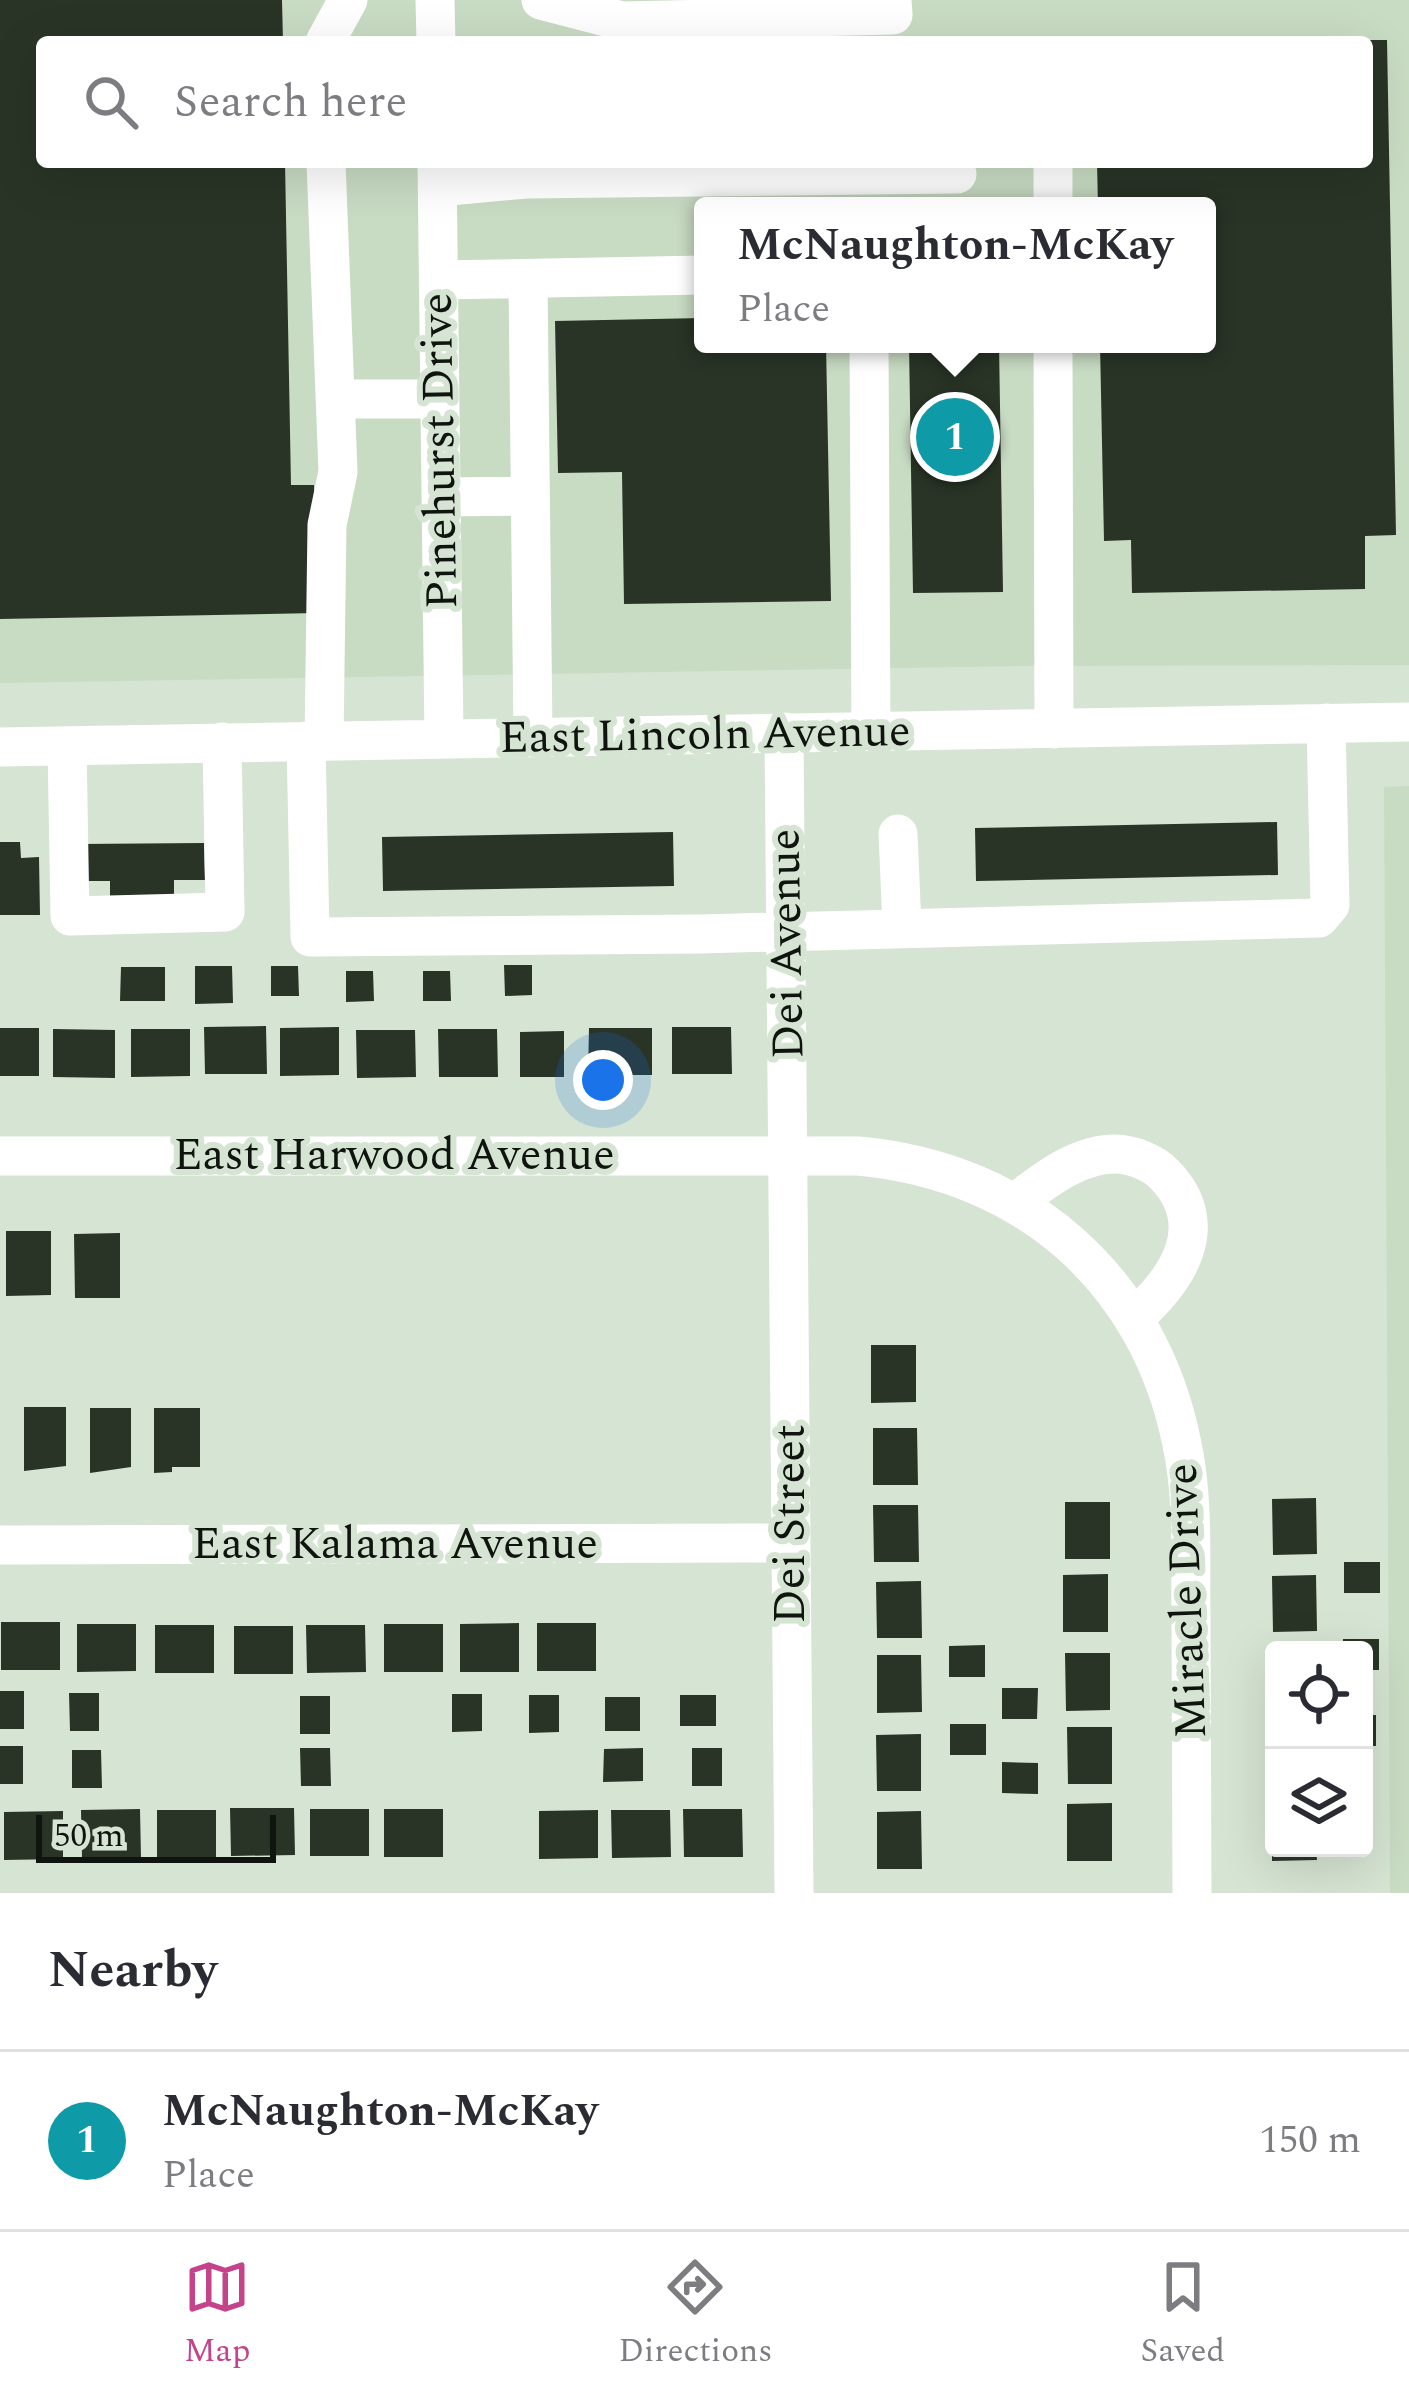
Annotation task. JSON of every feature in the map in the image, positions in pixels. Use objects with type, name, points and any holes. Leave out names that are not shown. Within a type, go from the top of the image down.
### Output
[{"type":"street","points":[[328,36],[348,0]]},
{"type":"street","points":[[435,0],[436,36]]},
{"type":"street","points":[[541,0],[622,21],[892,15],[892,0]]},
{"type":"street","points":[[326,168],[338,472],[327,525],[310,937],[1319,918],[1330,905],[1327,723]]},
{"type":"street","points":[[438,174],[526,179],[957,174]]},
{"type":"street","name":"Pinehurst Drive","points":[[438,174],[444,739]]},
{"type":"street","points":[[439,280],[694,275]]},
{"type":"street","points":[[527,279],[532,738]]},
{"type":"street","points":[[869,353],[871,731]]},
{"type":"street","points":[[1053,353],[1054,729]]},
{"type":"street","points":[[335,399],[440,399]]},
{"type":"street","points":[[441,497],[530,496]]},
{"type":"street","name":"East Lincoln Avenue","points":[[0,747],[1409,722]]},
{"type":"street","name":"Dei Avenue","points":[[784,732],[789,1155]]},
{"type":"street","points":[[67,746],[70,916],[225,912],[222,742]]},
{"type":"street","points":[[898,834],[902,926]]},
{"type":"street","points":[[1016,1202],[1065,1168],[1090,1159],[1116,1154],[1161,1170],[1187,1209],[1186,1248],[1173,1279],[1134,1318]]},
{"type":"street","name":"East Harwood Avenue","points":[[0,1156],[789,1155]]},
{"type":"street","name":"Miracle Drive","points":[[789,1155],[914,1163],[1016,1202],[1087,1259],[1134,1318],[1167,1388],[1188,1480],[1192,1893]]},
{"type":"street","name":"Dei Street","points":[[789,1155],[794,1893]]},
{"type":"street","name":"East Kalama Avenue","points":[[0,1545],[790,1543]]},
{"type":"shaded area","points":[[0,0],[1409,0],[1409,665],[1019,666],[0,683]]},
{"type":"shaded area","points":[[1409,786],[1409,1893],[1390,1893],[1384,787]]},
{"type":"building","points":[[0,0],[282,0],[283,36],[36,36],[36,168],[285,168],[291,485],[314,485],[317,613],[0,619]]},
{"type":"building","points":[[1373,40],[1387,40],[1396,535],[1365,536],[1365,589],[1132,593],[1131,540],[1104,541],[1100,353],[1216,353],[1216,197],[1098,197],[1097,168],[1373,168]]},
{"type":"building","points":[[694,318],[694,353],[826,353],[831,601],[624,604],[622,472],[558,473],[555,321]]},
{"type":"building","points":[[909,353],[999,353],[1003,592],[913,593]]},
{"type":"building","points":[[1277,822],[1278,875],[976,881],[975,828]]},
{"type":"building","points":[[673,832],[674,886],[383,891],[382,837]]},
{"type":"building","points":[[0,842],[20,842],[21,858],[39,857],[40,915],[0,915]]},
{"type":"building","points":[[204,843],[205,880],[174,880],[174,897],[110,898],[110,881],[79,881],[79,844]]},
{"type":"building","points":[[504,965],[532,965],[532,995],[505,996]]},
{"type":"building","points":[[195,966],[232,966],[233,1003],[195,1004]]},
{"type":"building","points":[[271,966],[298,966],[299,996],[271,996]]},
{"type":"building","points":[[121,967],[165,967],[165,1001],[120,1001]]},
{"type":"building","points":[[346,971],[373,971],[374,1001],[346,1002]]},
{"type":"building","points":[[423,971],[450,971],[451,1001],[423,1001]]},
{"type":"building","points":[[266,1026],[267,1074],[205,1074],[204,1027]]},
{"type":"building","points":[[339,1027],[339,1075],[280,1076],[280,1028]]},
{"type":"building","points":[[672,1027],[731,1027],[732,1074],[672,1074]]},
{"type":"building","points":[[0,1028],[39,1028],[39,1076],[0,1076]]},
{"type":"building","points":[[589,1028],[652,1028],[652,1075],[588,1075]]},
{"type":"building","points":[[53,1029],[115,1030],[115,1078],[53,1077]]},
{"type":"building","points":[[131,1029],[190,1029],[190,1076],[131,1077]]},
{"type":"building","points":[[438,1029],[497,1029],[498,1077],[439,1077]]},
{"type":"building","points":[[356,1030],[415,1030],[416,1077],[357,1078]]},
{"type":"building","points":[[564,1031],[564,1077],[520,1077],[520,1032]]},
{"type":"building","points":[[6,1231],[51,1231],[51,1295],[6,1296]]},
{"type":"building","points":[[120,1233],[120,1298],[75,1298],[74,1234]]},
{"type":"building","points":[[871,1345],[916,1345],[916,1402],[871,1403]]},
{"type":"building","points":[[24,1407],[66,1407],[66,1466],[24,1471]]},
{"type":"building","points":[[90,1408],[131,1408],[131,1467],[90,1473]]},
{"type":"building","points":[[154,1408],[200,1408],[200,1467],[172,1467],[172,1472],[154,1473]]},
{"type":"building","points":[[873,1428],[917,1428],[918,1485],[873,1485]]},
{"type":"building","points":[[1316,1498],[1317,1554],[1273,1555],[1272,1499]]},
{"type":"building","points":[[1065,1502],[1110,1502],[1110,1559],[1065,1559]]},
{"type":"building","points":[[873,1505],[918,1505],[919,1562],[874,1562]]},
{"type":"building","points":[[1344,1562],[1380,1562],[1380,1593],[1344,1593]]},
{"type":"building","points":[[1108,1574],[1108,1632],[1063,1632],[1063,1575]]},
{"type":"building","points":[[1316,1575],[1317,1631],[1273,1632],[1272,1576]]},
{"type":"building","points":[[921,1581],[922,1638],[877,1638],[876,1582]]},
{"type":"building","points":[[1,1622],[60,1622],[60,1670],[1,1670]]},
{"type":"building","points":[[519,1623],[519,1672],[460,1672],[460,1624]]},
{"type":"building","points":[[537,1623],[596,1623],[596,1671],[537,1671]]},
{"type":"building","points":[[77,1624],[136,1624],[136,1671],[77,1672]]},
{"type":"building","points":[[384,1624],[443,1624],[443,1672],[384,1672]]},
{"type":"building","points":[[155,1625],[214,1625],[214,1673],[155,1673]]},
{"type":"building","points":[[306,1625],[365,1625],[366,1672],[307,1673]]},
{"type":"building","points":[[234,1626],[293,1626],[293,1674],[234,1674]]},
{"type":"building","points":[[1379,1639],[1379,1670],[1373,1670],[1373,1641],[1343,1641]]},
{"type":"building","points":[[985,1645],[985,1677],[949,1677],[949,1646]]},
{"type":"building","points":[[1065,1653],[1110,1653],[1110,1710],[1066,1711]]},
{"type":"building","points":[[877,1655],[921,1655],[922,1712],[877,1713]]},
{"type":"building","points":[[1002,1688],[1038,1688],[1037,1719],[1002,1719]]},
{"type":"building","points":[[0,1691],[24,1691],[24,1729],[0,1729]]},
{"type":"building","points":[[69,1693],[99,1693],[99,1731],[70,1731]]},
{"type":"building","points":[[452,1694],[482,1694],[482,1731],[452,1732]]},
{"type":"building","points":[[529,1695],[559,1695],[559,1732],[529,1733]]},
{"type":"building","points":[[680,1695],[716,1695],[716,1726],[680,1726]]},
{"type":"building","points":[[300,1696],[330,1696],[330,1734],[300,1734]]},
{"type":"building","points":[[605,1697],[640,1697],[640,1731],[605,1731]]},
{"type":"building","points":[[1373,1715],[1376,1715],[1373,1746]]},
{"type":"building","points":[[950,1724],[986,1724],[986,1755],[950,1755]]},
{"type":"building","points":[[1067,1727],[1112,1727],[1112,1784],[1068,1784]]},
{"type":"building","points":[[921,1734],[921,1791],[877,1791],[876,1735]]},
{"type":"building","points":[[0,1746],[23,1746],[23,1784],[0,1784]]},
{"type":"building","points":[[300,1748],[330,1748],[331,1786],[301,1786]]},
{"type":"building","points":[[643,1748],[643,1781],[603,1782],[604,1749]]},
{"type":"building","points":[[692,1748],[722,1748],[722,1786],[692,1786]]},
{"type":"building","points":[[72,1750],[101,1750],[102,1788],[72,1788]]},
{"type":"building","points":[[1002,1762],[1038,1763],[1038,1794],[1002,1793]]},
{"type":"building","points":[[1112,1803],[1112,1861],[1067,1861],[1067,1804]]},
{"type":"building","points":[[230,1808],[294,1808],[295,1855],[231,1856]]},
{"type":"building","points":[[140,1809],[141,1858],[82,1858],[81,1810]]},
{"type":"building","points":[[310,1809],[369,1809],[369,1856],[310,1856]]},
{"type":"building","points":[[384,1809],[443,1809],[443,1857],[384,1857]]},
{"type":"building","points":[[683,1809],[742,1809],[743,1857],[684,1857]]},
{"type":"building","points":[[157,1810],[216,1810],[216,1858],[157,1858]]},
{"type":"building","points":[[598,1810],[598,1858],[539,1859],[539,1811]]},
{"type":"building","points":[[611,1810],[670,1810],[671,1857],[612,1858]]},
{"type":"building","points":[[63,1811],[63,1859],[4,1860],[4,1812]]},
{"type":"building","points":[[921,1811],[922,1869],[877,1869],[877,1812]]},
{"type":"building","points":[[1272,1857],[1317,1860],[1272,1861]]},
{"type":"place","name":"McNaughton-McKay","points":[[955,437]]}]
